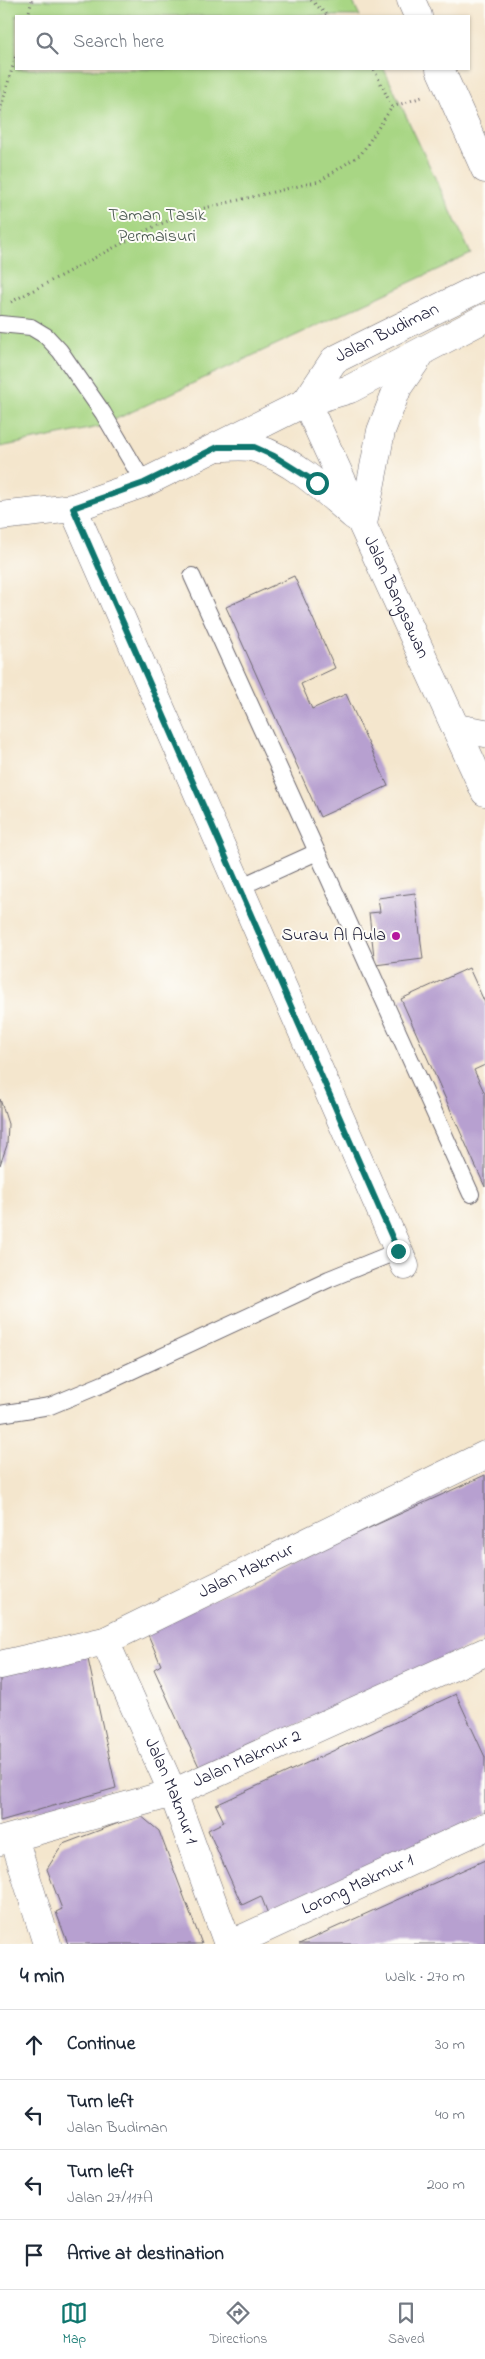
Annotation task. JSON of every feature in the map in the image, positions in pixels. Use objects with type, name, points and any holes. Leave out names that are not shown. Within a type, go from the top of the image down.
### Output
[{"type":"street","points":[[411,0],[418,15]]},
{"type":"street","points":[[440,70],[485,168]]},
{"type":"street","name":"Jalan Budiman","points":[[306,402],[334,360],[485,284]]},
{"type":"street","name":"Jalan Budiman","points":[[0,516],[73,508],[144,483],[306,402],[350,389],[485,318]]},
{"type":"street","points":[[363,524],[381,431],[398,387],[422,352]]},
{"type":"street","name":"Jalan Bangsawan","points":[[306,402],[485,792]]},
{"type":"street","points":[[218,447],[254,447],[274,456],[317,483],[363,524]]},
{"type":"street","points":[[73,508],[401,1258]]},
{"type":"street","points":[[456,728],[485,733]]},
{"type":"street","name":"Jalan Makmur","points":[[0,1665],[105,1641],[485,1455]]},
{"type":"street","name":"Jalan Makmur 1","points":[[105,1641],[173,1793],[230,1944]]},
{"type":"street","name":"Jalan Makmur 2","points":[[7,1839],[173,1793],[485,1652]]},
{"type":"street","name":"Lorong Makmur 1","points":[[230,1944],[485,1827]]},
{"type":"street","points":[[7,1839],[47,1944]]},
{"type":"lane","points":[[0,324],[31,328],[46,336],[60,351],[103,414],[144,483]]},
{"type":"lane","points":[[192,576],[471,1194]]},
{"type":"lane","points":[[240,887],[316,852]]},
{"type":"lane","points":[[0,1414],[50,1406],[102,1384],[329,1279],[401,1258]]},
{"type":"path","points":[[28,15],[32,0]]},
{"type":"path","points":[[312,0],[327,15]]},
{"type":"path","points":[[0,111],[15,58]]},
{"type":"path","points":[[8,303],[153,227],[196,210],[320,182],[361,154],[392,107],[374,70]]},
{"type":"green space","name":"Taman Tasik Permaisuri","points":[[0,0],[352,0],[360,15],[15,15],[15,70],[384,70],[471,254],[99,427],[0,447]]},
{"type":"building","points":[[294,576],[335,668],[301,684],[312,709],[346,694],[388,786],[320,817],[226,607]]},
{"type":"building","name":"Surau Al Aula","points":[[415,893],[423,959],[375,965],[369,913],[380,912],[378,898]]},
{"type":"building","points":[[469,968],[485,1003],[485,1065],[474,1070],[485,1094],[485,1187],[401,999]]},
{"type":"building","points":[[0,1099],[8,1124],[7,1145],[0,1165]]},
{"type":"building","points":[[485,1475],[485,1639],[200,1769],[154,1669],[161,1665],[146,1630]]},
{"type":"building","points":[[86,1650],[116,1788],[0,1821],[0,1673]]},
{"type":"building","points":[[456,1694],[485,1757],[485,1815],[268,1914],[261,1896],[242,1905],[208,1830],[224,1822],[216,1805]]},
{"type":"building","points":[[140,1815],[159,1831],[202,1944],[68,1944],[56,1912],[62,1909],[47,1869],[63,1844]]},
{"type":"building","points":[[485,1860],[485,1944],[299,1944]]},
{"type":"place","name":"Surau Al Aula","points":[[396,936]]},
{"type":"route","points":[[317,483],[274,456],[254,447],[218,447],[144,483],[73,508],[398,1251]]}]
